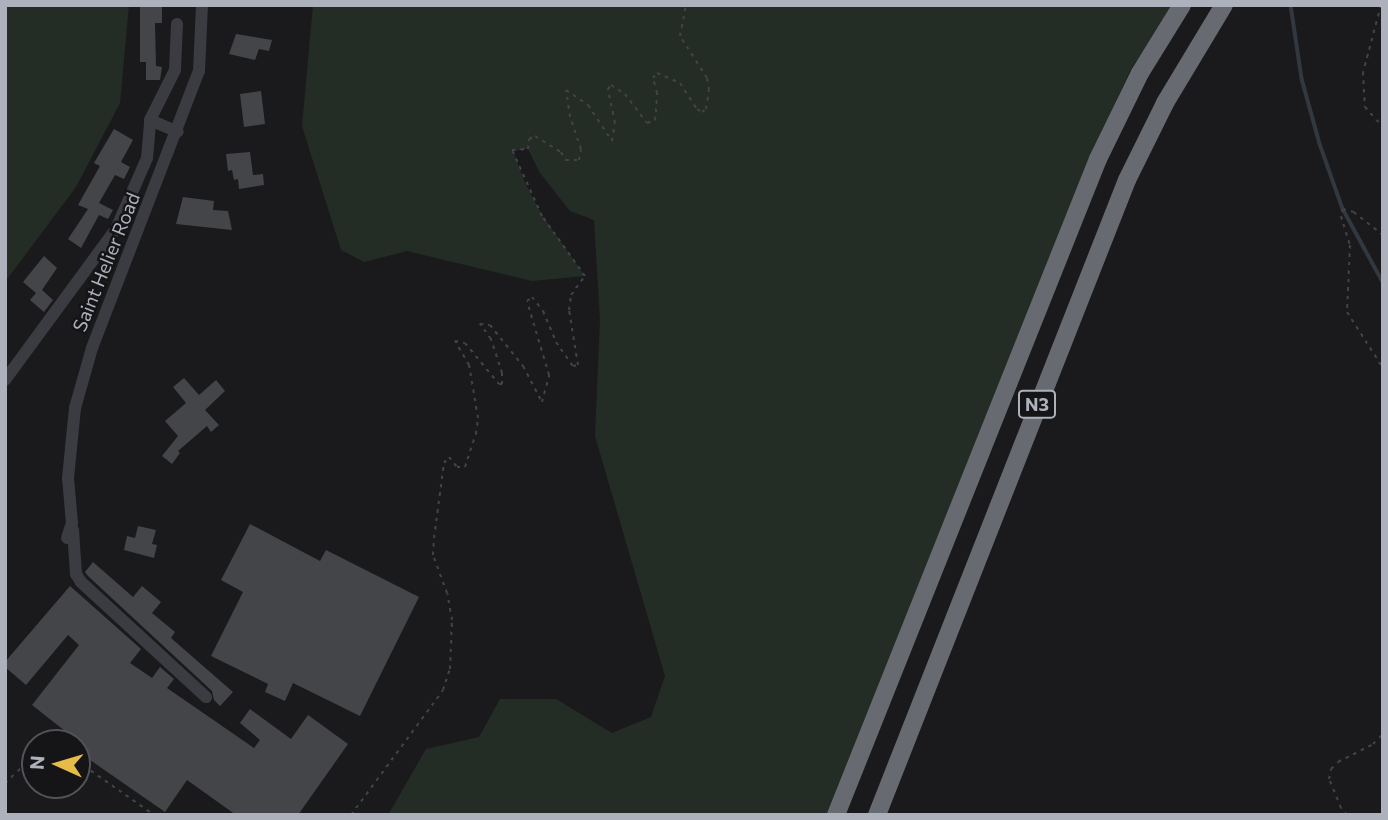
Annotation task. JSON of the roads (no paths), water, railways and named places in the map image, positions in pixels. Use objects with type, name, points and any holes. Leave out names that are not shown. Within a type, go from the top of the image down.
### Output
[{"type":"highway","name":"N3","points":[[836,815],[1098,159],[1140,73],[1182,5]]},
{"type":"highway","name":"N3","points":[[877,815],[1128,180],[1170,93],[1224,5]]},
{"type":"street","name":"Saint Helier Road","points":[[68,538],[72,523],[68,478],[70,435],[81,384],[92,348],[200,71],[202,5]]},
{"type":"street","points":[[5,380],[116,229],[146,158],[150,120],[175,70],[177,24]]},
{"type":"street","points":[[150,120],[178,132]]},
{"type":"street","points":[[72,523],[76,573],[81,582],[206,697]]},
{"type":"waterway","points":[[1291,5],[1302,79],[1320,144],[1343,209],[1383,282]]}]
